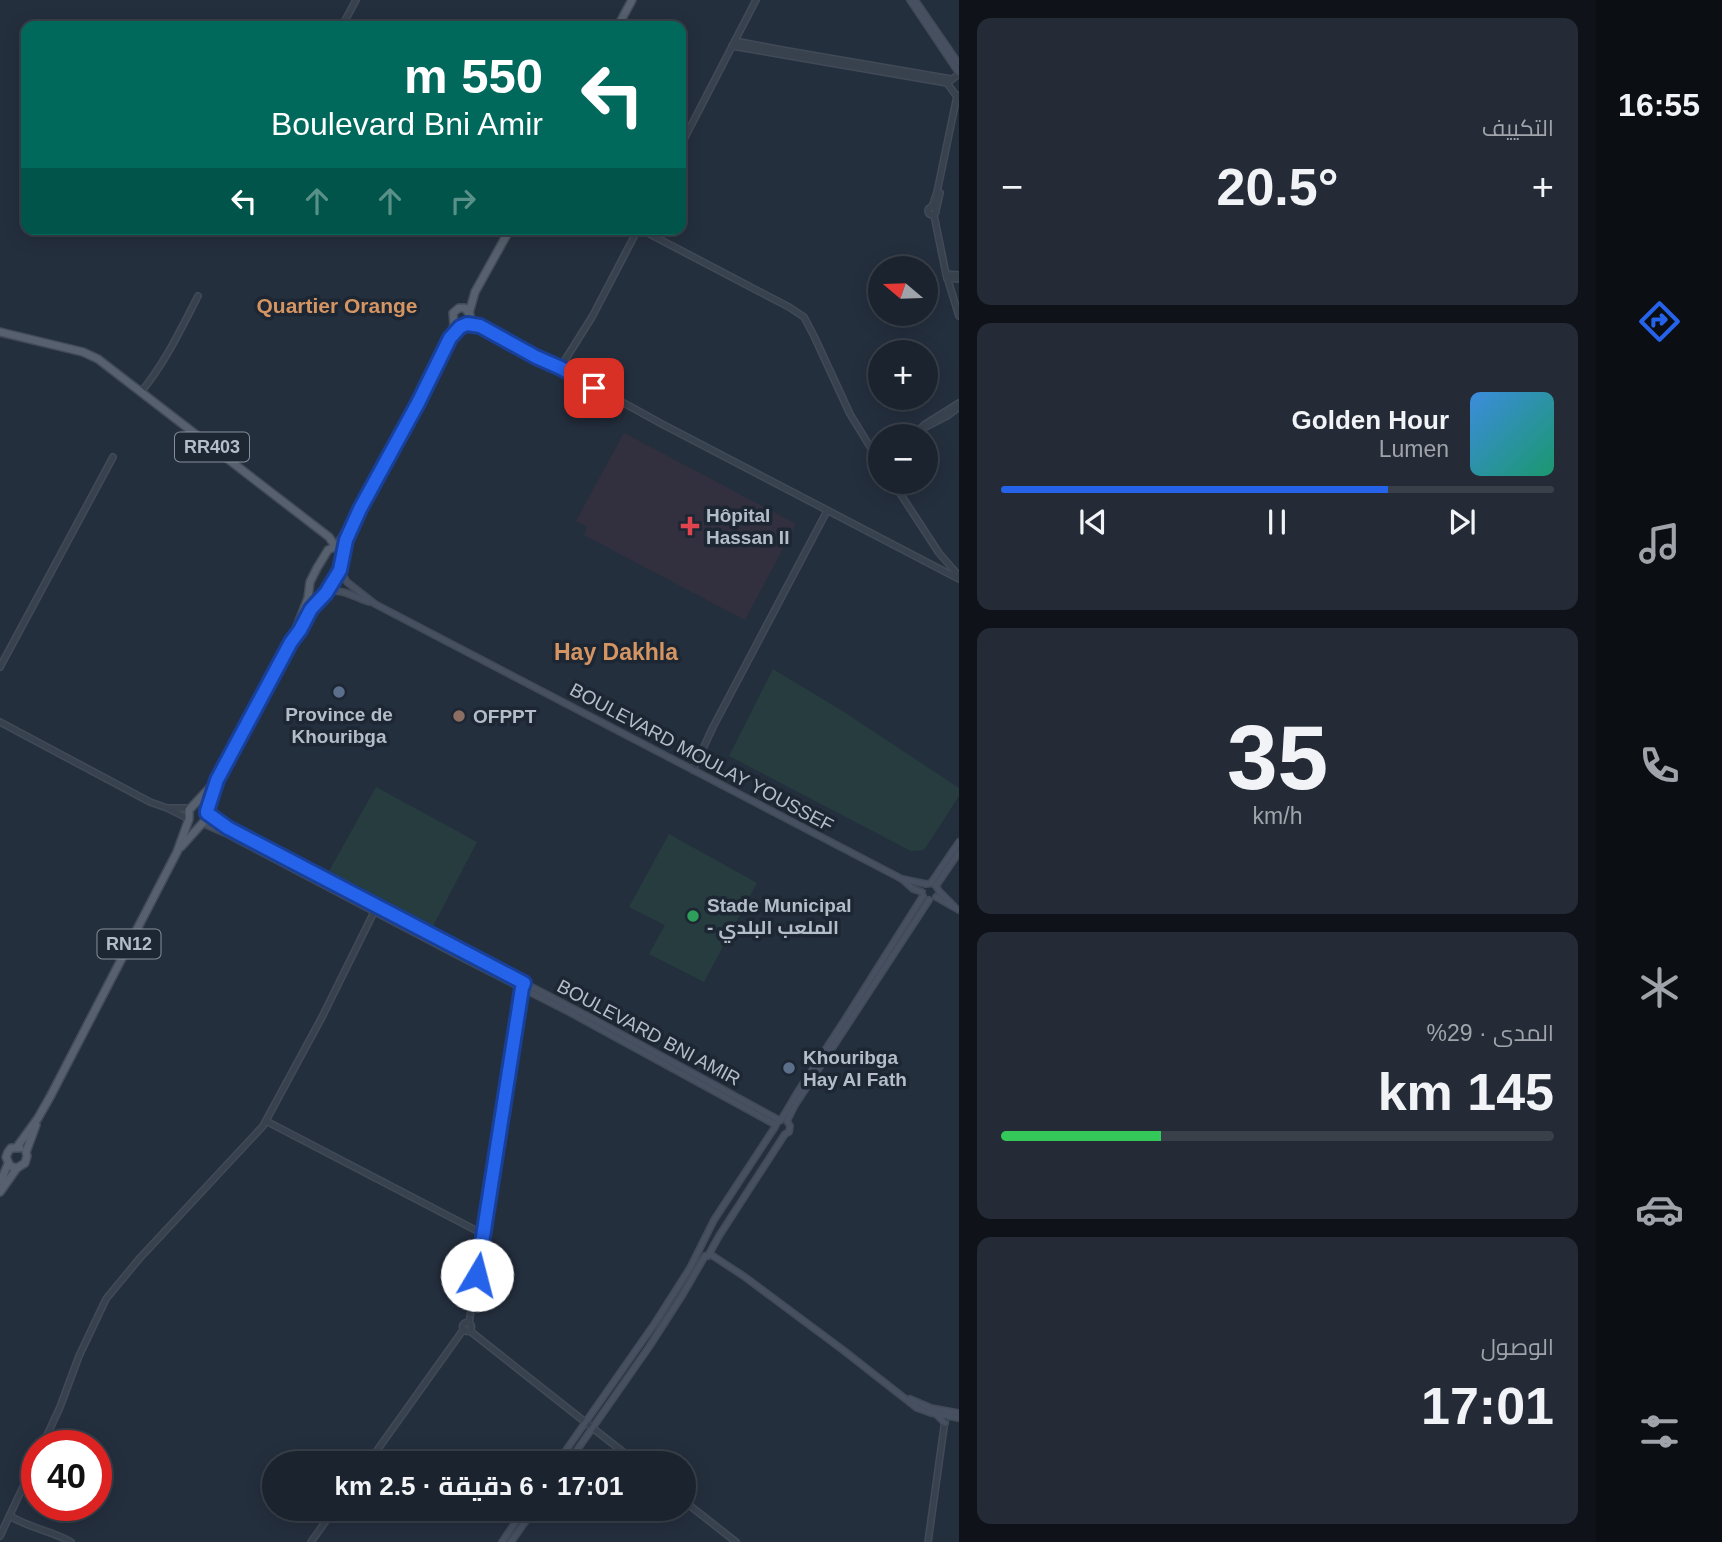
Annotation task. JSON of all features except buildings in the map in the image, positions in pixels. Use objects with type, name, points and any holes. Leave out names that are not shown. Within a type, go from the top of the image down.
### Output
[{"type":"main road","points":[[621,21],[632,0]]},
{"type":"main road","points":[[909,0],[959,73]]},
{"type":"main road","points":[[915,0],[959,64]]},
{"type":"main road","name":"RN12","points":[[450,338],[467,320],[474,296],[507,235]]},
{"type":"main road","name":"RN12","points":[[177,852],[205,821],[217,780],[291,642],[340,570],[346,540],[360,509],[450,338],[453,313],[474,296]]},
{"type":"main road","points":[[454,321],[459,325],[467,320],[465,308],[461,308]]},
{"type":"main road","name":"RR403","points":[[0,334],[82,352],[99,359],[332,540],[333,548]]},
{"type":"main road","name":"RN12","points":[[291,642],[310,582],[360,509]]},
{"type":"main road","points":[[333,548],[344,552]]},
{"type":"main road","points":[[340,570],[347,582],[375,604]]},
{"type":"main road","points":[[326,593],[342,591],[375,604]]},
{"type":"main road","points":[[308,594],[319,599]]},
{"type":"main road","name":"BOULEVARD MOULAY YOUSSEF","points":[[375,604],[902,879],[929,900]]},
{"type":"main road","name":"RN12","points":[[17,1147],[38,1118],[158,891],[177,852],[189,819],[188,813],[217,780]]},
{"type":"main road","points":[[192,807],[200,805],[207,812]]},
{"type":"main road","name":"BOULEVARD BNI AMIR","points":[[207,812],[228,828],[523,985]]},
{"type":"main road","points":[[189,819],[194,824],[201,824]]},
{"type":"main road","name":"BOULEVARD BNI AMIR","points":[[201,824],[225,833],[374,912],[639,1043],[780,1123],[778,1133],[785,1134]]},
{"type":"main road","points":[[780,1123],[795,1105],[929,900],[959,842]]},
{"type":"main road","points":[[934,888],[959,852]]},
{"type":"main road","name":"BOULEVARD MOULAY YOUSSEF","points":[[902,879],[934,888]]},
{"type":"main road","points":[[565,1451],[655,1323],[715,1220],[780,1123],[922,894],[923,887],[934,888],[956,908]]},
{"type":"main road","name":"RN12","points":[[26,1152],[38,1118]]},
{"type":"main road","points":[[576,1451],[659,1332],[790,1129],[790,1126],[780,1123]]},
{"type":"main road","points":[[0,1182],[8,1164],[8,1152],[11,1148],[22,1148],[27,1156],[25,1163],[17,1168],[0,1192]]},
{"type":"main road","points":[[8,1164],[17,1168]]},
{"type":"main road","points":[[700,1248],[707,1244],[709,1253]]},
{"type":"main road","points":[[700,1248],[701,1254],[709,1253],[745,1277],[916,1408],[947,1417],[958,1416]]},
{"type":"main road","points":[[898,1393],[947,1417],[958,1416]]},
{"type":"main road","points":[[502,1542],[516,1521]]},
{"type":"main road","points":[[512,1542],[527,1521]]},
{"type":"street","points":[[345,21],[356,0]]},
{"type":"street","points":[[686,135],[756,0]]},
{"type":"street","points":[[734,43],[949,81],[959,73]]},
{"type":"street","points":[[949,81],[958,98],[934,211],[946,276],[959,316]]},
{"type":"street","points":[[561,368],[636,235]]},
{"type":"street","points":[[651,235],[804,317],[850,414],[868,442]]},
{"type":"street","points":[[946,276],[959,277]]},
{"type":"street","points":[[141,392],[164,361],[198,296]]},
{"type":"street","points":[[467,320],[959,578]]},
{"type":"street","points":[[926,424],[959,405]]},
{"type":"street","points":[[0,667],[113,457]]},
{"type":"street","points":[[901,494],[959,578]]},
{"type":"street","points":[[693,770],[827,511]]},
{"type":"street","points":[[929,564],[936,562],[940,554]]},
{"type":"street","points":[[940,554],[942,570]]},
{"type":"street","points":[[942,570],[947,563]]},
{"type":"street","points":[[0,722],[150,802],[189,819]]},
{"type":"street","points":[[167,808],[192,807]]},
{"type":"street","points":[[49,1430],[79,1356],[106,1299],[266,1121],[374,912]]},
{"type":"street","points":[[377,1451],[472,1326],[469,1323],[523,985]]},
{"type":"street","points":[[266,1121],[483,1234]]},
{"type":"street","points":[[467,1330],[622,1451]]},
{"type":"street","points":[[928,1542],[947,1417]]},
{"type":"street","points":[[0,1536],[21,1492]]},
{"type":"street","points":[[696,1510],[736,1542]]},
{"type":"street","points":[[10,1516],[28,1526],[53,1533],[71,1542]]},
{"type":"street","points":[[311,1542],[326,1521]]},
{"type":"shaded area","name":"Hôpital Hassan II","points":[[624,433],[796,524],[745,620],[584,535],[587,527],[576,521]]},
{"type":"green space","points":[[773,669],[959,788],[959,796],[924,850],[911,851],[729,756]]},
{"type":"green space","points":[[376,787],[477,842],[433,926],[328,873]]},
{"type":"green space","name":"Stade Municipal - الملعب البلدي","points":[[669,834],[757,883],[704,982],[649,954],[665,925],[629,907]]},
{"type":"place","name":"Hôpital Hassan II","points":[[690,526]]},
{"type":"place","name":"Province de Khouribga","points":[[339,692]]},
{"type":"place","name":"OFPPT","points":[[459,716]]},
{"type":"place","name":"Stade Municipal - الملعب البلدي","points":[[693,916]]},
{"type":"place","name":"Khouribga Hay Al Fath","points":[[789,1068]]},
{"type":"district","name":"Quartier Orange","points":[[337,306]]},
{"type":"district","name":"Hay Dakhla","points":[[616,652]]},
{"type":"route","points":[[477,1275],[524,983],[228,828],[207,811],[217,780],[291,642],[340,570],[346,540],[360,509],[450,338],[460,327],[467,324],[480,326],[594,388]]}]
